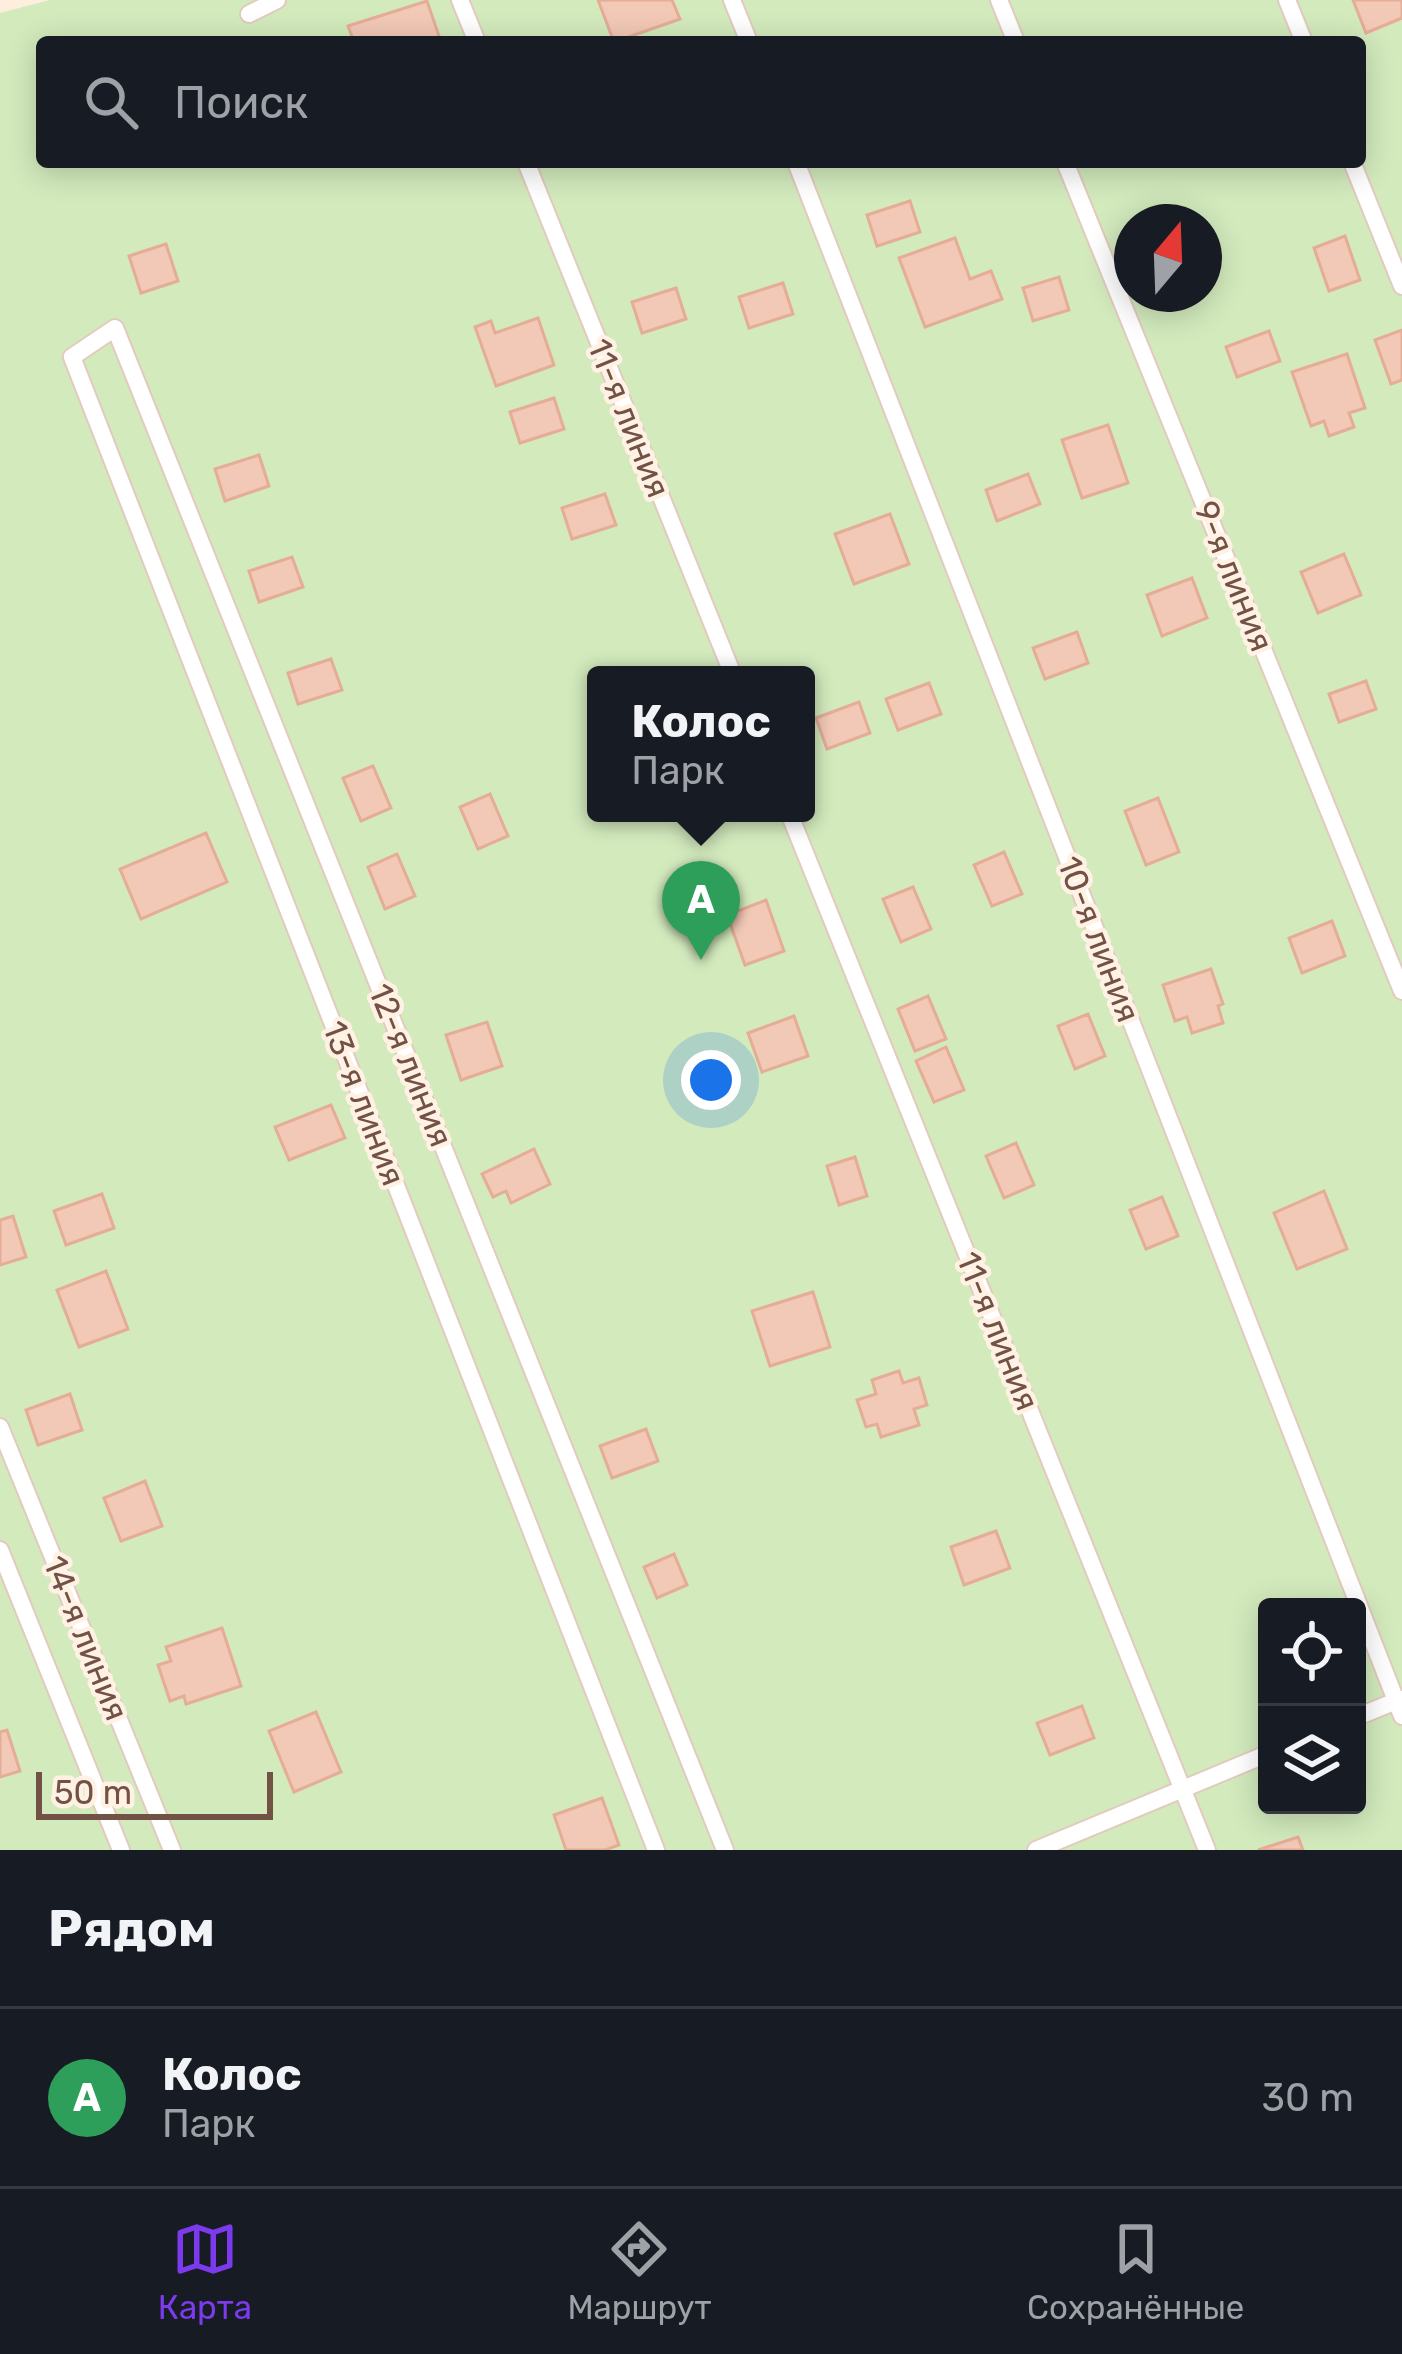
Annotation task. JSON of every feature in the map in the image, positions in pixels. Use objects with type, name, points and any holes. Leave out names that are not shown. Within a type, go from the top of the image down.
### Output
[{"type":"lane","points":[[249,14],[277,0]]},
{"type":"lane","points":[[460,0],[475,36]]},
{"type":"lane","points":[[732,0],[747,36]]},
{"type":"lane","points":[[999,0],[1014,36]]},
{"type":"lane","points":[[1287,0],[1302,36]]},
{"type":"lane","name":"11-я линия","points":[[528,168],[729,666]]},
{"type":"lane","name":"10-я линия","points":[[798,168],[1400,1705]]},
{"type":"lane","name":"9-я линия","points":[[1067,168],[1402,991]]},
{"type":"lane","points":[[1354,168],[1402,286]]},
{"type":"lane","name":"12-я линия","points":[[72,357],[116,328],[725,1850]]},
{"type":"lane","name":"13-я линия","points":[[72,357],[656,1850]]},
{"type":"lane","name":"11-я линия","points":[[793,822],[1207,1850]]},
{"type":"lane","name":"14-я линия","points":[[0,1427],[172,1850]]},
{"type":"lane","points":[[0,1550],[122,1850]]},
{"type":"lane","points":[[1366,1714],[1400,1705]]},
{"type":"lane","points":[[1036,1850],[1258,1758]]},
{"type":"green space","points":[[50,0],[1402,0],[1402,1850],[0,1850],[0,13]]},
{"type":"building","points":[[598,0],[672,0],[680,19],[631,36],[612,36]]},
{"type":"building","points":[[1353,0],[1402,0],[1402,18],[1366,33]]},
{"type":"building","points":[[427,1],[439,36],[352,36],[348,26]]},
{"type":"building","points":[[910,201],[920,232],[877,246],[867,215]]},
{"type":"building","points":[[1345,236],[1360,280],[1329,291],[1314,248]]},
{"type":"building","points":[[955,238],[970,279],[991,271],[1002,299],[925,327],[899,258]]},
{"type":"building","points":[[166,244],[178,281],[141,293],[129,256]]},
{"type":"building","points":[[1059,277],[1069,310],[1033,321],[1023,288]]},
{"type":"building","points":[[783,283],[793,314],[749,328],[739,297]]},
{"type":"building","points":[[676,288],[686,319],[642,333],[632,302]]},
{"type":"building","points":[[538,318],[554,365],[496,386],[475,327],[491,321],[495,333]]},
{"type":"building","points":[[1402,330],[1402,380],[1391,384],[1375,340]]},
{"type":"building","points":[[1269,331],[1280,361],[1237,377],[1226,347]]},
{"type":"building","points":[[1347,354],[1365,408],[1349,413],[1354,427],[1329,436],[1324,421],[1311,426],[1292,372]]},
{"type":"building","points":[[554,398],[564,429],[520,443],[510,412]]},
{"type":"building","points":[[1108,425],[1128,483],[1082,498],[1062,440]]},
{"type":"building","points":[[259,455],[269,486],[225,501],[215,469]]},
{"type":"building","points":[[1028,474],[1040,504],[997,521],[986,490]]},
{"type":"building","points":[[605,494],[616,525],[572,539],[562,508]]},
{"type":"building","points":[[890,514],[909,564],[854,584],[835,534]]},
{"type":"building","points":[[1344,554],[1361,595],[1318,613],[1301,572]]},
{"type":"building","points":[[292,557],[303,587],[259,602],[249,571]]},
{"type":"building","points":[[1192,578],[1207,618],[1162,636],[1147,595]]},
{"type":"building","points":[[1077,632],[1088,663],[1045,679],[1033,648]]},
{"type":"building","points":[[331,659],[342,690],[298,704],[288,673]]},
{"type":"building","points":[[1366,681],[1376,709],[1339,722],[1329,694]]},
{"type":"building","points":[[929,683],[941,714],[898,730],[886,699]]},
{"type":"building","points":[[859,702],[870,733],[827,749],[816,718]]},
{"type":"building","points":[[373,766],[391,808],[361,821],[343,778]]},
{"type":"building","points":[[490,794],[508,836],[478,849],[460,807]]},
{"type":"building","points":[[1158,798],[1179,852],[1146,865],[1125,811]]},
{"type":"building","points":[[206,833],[227,882],[141,919],[120,869]]},
{"type":"building","points":[[1004,852],[1022,894],[992,906],[974,865]]},
{"type":"building","points":[[397,854],[415,896],[385,909],[368,867]]},
{"type":"building","points":[[913,887],[931,929],[901,942],[883,899]]},
{"type":"building","points":[[766,900],[784,951],[745,965],[727,915]]},
{"type":"building","points":[[1332,921],[1345,956],[1302,973],[1289,938]]},
{"type":"building","points":[[1211,969],[1223,1004],[1218,1006],[1223,1023],[1192,1033],[1187,1017],[1175,1021],[1163,985]]},
{"type":"building","points":[[928,996],[946,1039],[915,1051],[898,1009]]},
{"type":"building","points":[[1088,1014],[1105,1056],[1075,1069],[1058,1026]]},
{"type":"building","points":[[794,1016],[808,1056],[762,1072],[748,1033]]},
{"type":"building","points":[[487,1022],[502,1066],[461,1080],[446,1035]]},
{"type":"building","points":[[946,1047],[964,1090],[934,1102],[916,1061]]},
{"type":"building","points":[[331,1105],[345,1138],[289,1160],[275,1127]]},
{"type":"building","points":[[1016,1143],[1034,1185],[1004,1198],[986,1156]]},
{"type":"building","points":[[534,1149],[550,1184],[511,1203],[506,1191],[493,1197],[482,1174]]},
{"type":"building","points":[[855,1157],[867,1196],[839,1205],[827,1166]]},
{"type":"building","points":[[1324,1191],[1347,1249],[1297,1269],[1274,1213]]},
{"type":"building","points":[[102,1194],[114,1228],[66,1245],[54,1211]]},
{"type":"building","points":[[1162,1197],[1178,1236],[1146,1249],[1130,1210]]},
{"type":"building","points":[[13,1216],[26,1257],[0,1265],[0,1220]]},
{"type":"building","points":[[106,1271],[128,1329],[79,1347],[57,1290]]},
{"type":"building","points":[[813,1292],[830,1347],[770,1366],[752,1311]]},
{"type":"building","points":[[899,1371],[903,1383],[919,1378],[927,1405],[914,1409],[919,1425],[881,1437],[877,1424],[866,1427],[857,1400],[876,1394],[872,1380]]},
{"type":"building","points":[[70,1394],[82,1430],[38,1445],[26,1410]]},
{"type":"building","points":[[646,1429],[658,1461],[612,1478],[600,1446]]},
{"type":"building","points":[[145,1481],[162,1526],[121,1541],[104,1498]]},
{"type":"building","points":[[996,1531],[1010,1568],[964,1585],[951,1547]]},
{"type":"building","points":[[674,1554],[687,1585],[657,1598],[644,1567]]},
{"type":"building","points":[[222,1628],[241,1686],[186,1704],[184,1696],[170,1701],[158,1665],[171,1661],[166,1647]]},
{"type":"building","points":[[1082,1706],[1094,1738],[1050,1755],[1037,1723]]},
{"type":"building","points":[[316,1712],[341,1772],[294,1792],[269,1731]]},
{"type":"building","points":[[7,1730],[20,1771],[0,1777],[0,1732]]},
{"type":"building","points":[[602,1798],[619,1845],[605,1850],[566,1850],[554,1815]]},
{"type":"building","points":[[1298,1837],[1303,1850],[1258,1850]]},
{"type":"place","name":"Колос","points":[[701,960]]}]
